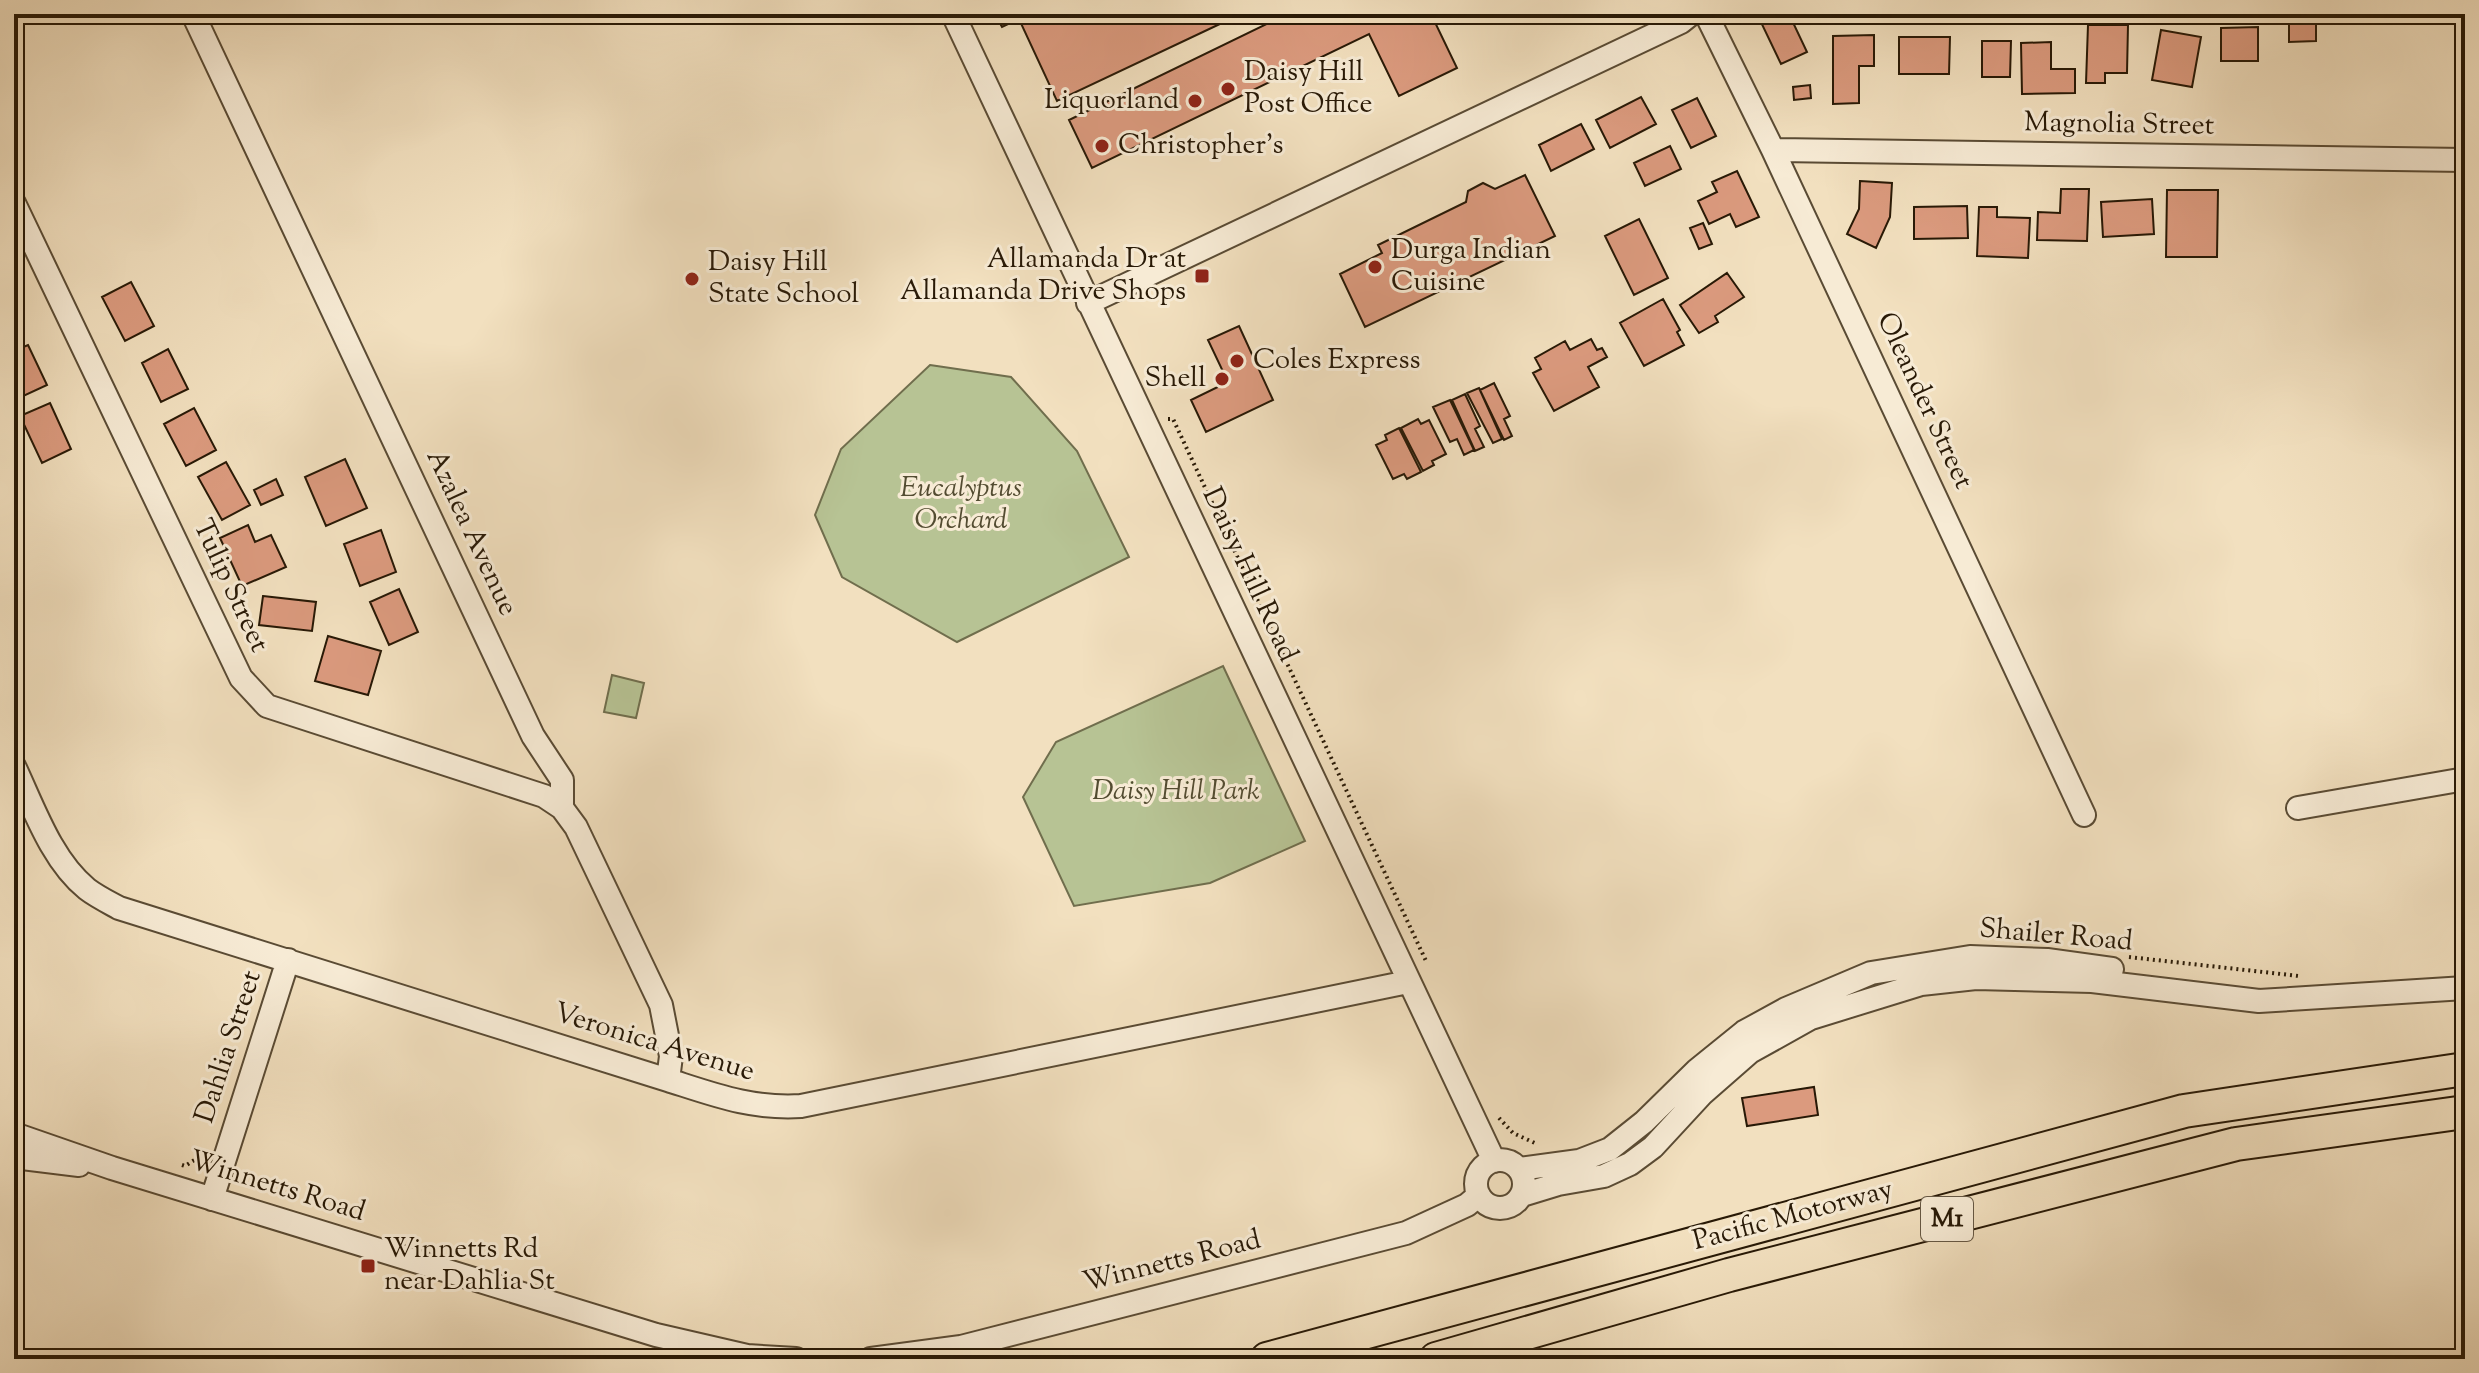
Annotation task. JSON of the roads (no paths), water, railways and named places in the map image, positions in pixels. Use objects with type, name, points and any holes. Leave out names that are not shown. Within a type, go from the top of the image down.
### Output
[{"type":"highway","name":"Pacific Motorway","points":[[1267,1359],[2184,1111],[2465,1069]]},
{"type":"highway","name":"Pacific Motorway","points":[[1436,1359],[1729,1275],[2236,1144],[2465,1112]]},
{"type":"street","name":"Azalea Avenue","points":[[193,14],[533,736],[562,780],[562,808],[576,827],[661,1005],[671,1056],[668,1080]]},
{"type":"street","name":"Daisy Hill Road","points":[[953,14],[1494,1161]]},
{"type":"street","points":[[1088,303],[1681,22],[1691,14]]},
{"type":"street","name":"Oleander Street","points":[[1706,14],[1773,150],[2084,815]]},
{"type":"street","name":"Magnolia Street","points":[[1773,150],[2465,160]]},
{"type":"street","name":"Tulip Street","points":[[14,203],[241,678],[253,693],[267,706],[544,796],[562,808]]},
{"type":"street","name":"Veronica Avenue","points":[[14,766],[60,858],[88,890],[119,908],[668,1080],[770,1108],[801,1106],[1408,982]]},
{"type":"street","points":[[2298,808],[2465,779]]},
{"type":"street","name":"Shailer Road","points":[[1519,1169],[1579,1161],[1610,1149],[1744,1032],[1786,1009],[1871,973],[1970,957],[2047,960],[2201,978],[2311,996]]},
{"type":"street","name":"Dahlia Street","points":[[212,1199],[288,960]]},
{"type":"street","name":"Shailer Road","points":[[1522,1195],[1558,1184],[1604,1176],[1630,1164],[1653,1147],[1702,1094],[1750,1052],[1811,1018],[1921,984],[1976,978],[2092,981],[2259,1001],[2465,988]]},
{"type":"street","name":"Winnetts Road","points":[[14,1134],[112,1168],[656,1335],[747,1356],[796,1359]]},
{"type":"street","name":"Winnetts Road","points":[[14,1157],[112,1168]]},
{"type":"street","points":[[1494,1161],[1508,1161],[1519,1169],[1524,1181],[1522,1195],[1511,1205],[1497,1208],[1479,1195],[1478,1174],[1494,1161]]},
{"type":"street","name":"Winnetts Road","points":[[871,1359],[961,1347],[1406,1233],[1467,1205],[1479,1195]]},
{"type":"place","name":"Daisy Hill Post Office","points":[[1228,89]]},
{"type":"place","name":"Liquorland","points":[[1195,101]]},
{"type":"place","name":"Christopher's","points":[[1102,146]]},
{"type":"place","name":"Durga Indian Cuisine","points":[[1375,267]]},
{"type":"place","name":"Allamanda Dr at Allamanda Drive Shops","points":[[1202,276]]},
{"type":"place","name":"Daisy Hill State School","points":[[692,279]]},
{"type":"place","name":"Coles Express","points":[[1237,361]]},
{"type":"place","name":"Shell","points":[[1222,379]]},
{"type":"place","name":"Winnetts Rd near Dahlia St","points":[[368,1266]]},
{"type":"park label","name":"Eucalyptus Orchard","points":[[961,505]]},
{"type":"park label","name":"Daisy Hill Park","points":[[1176,792]]}]
